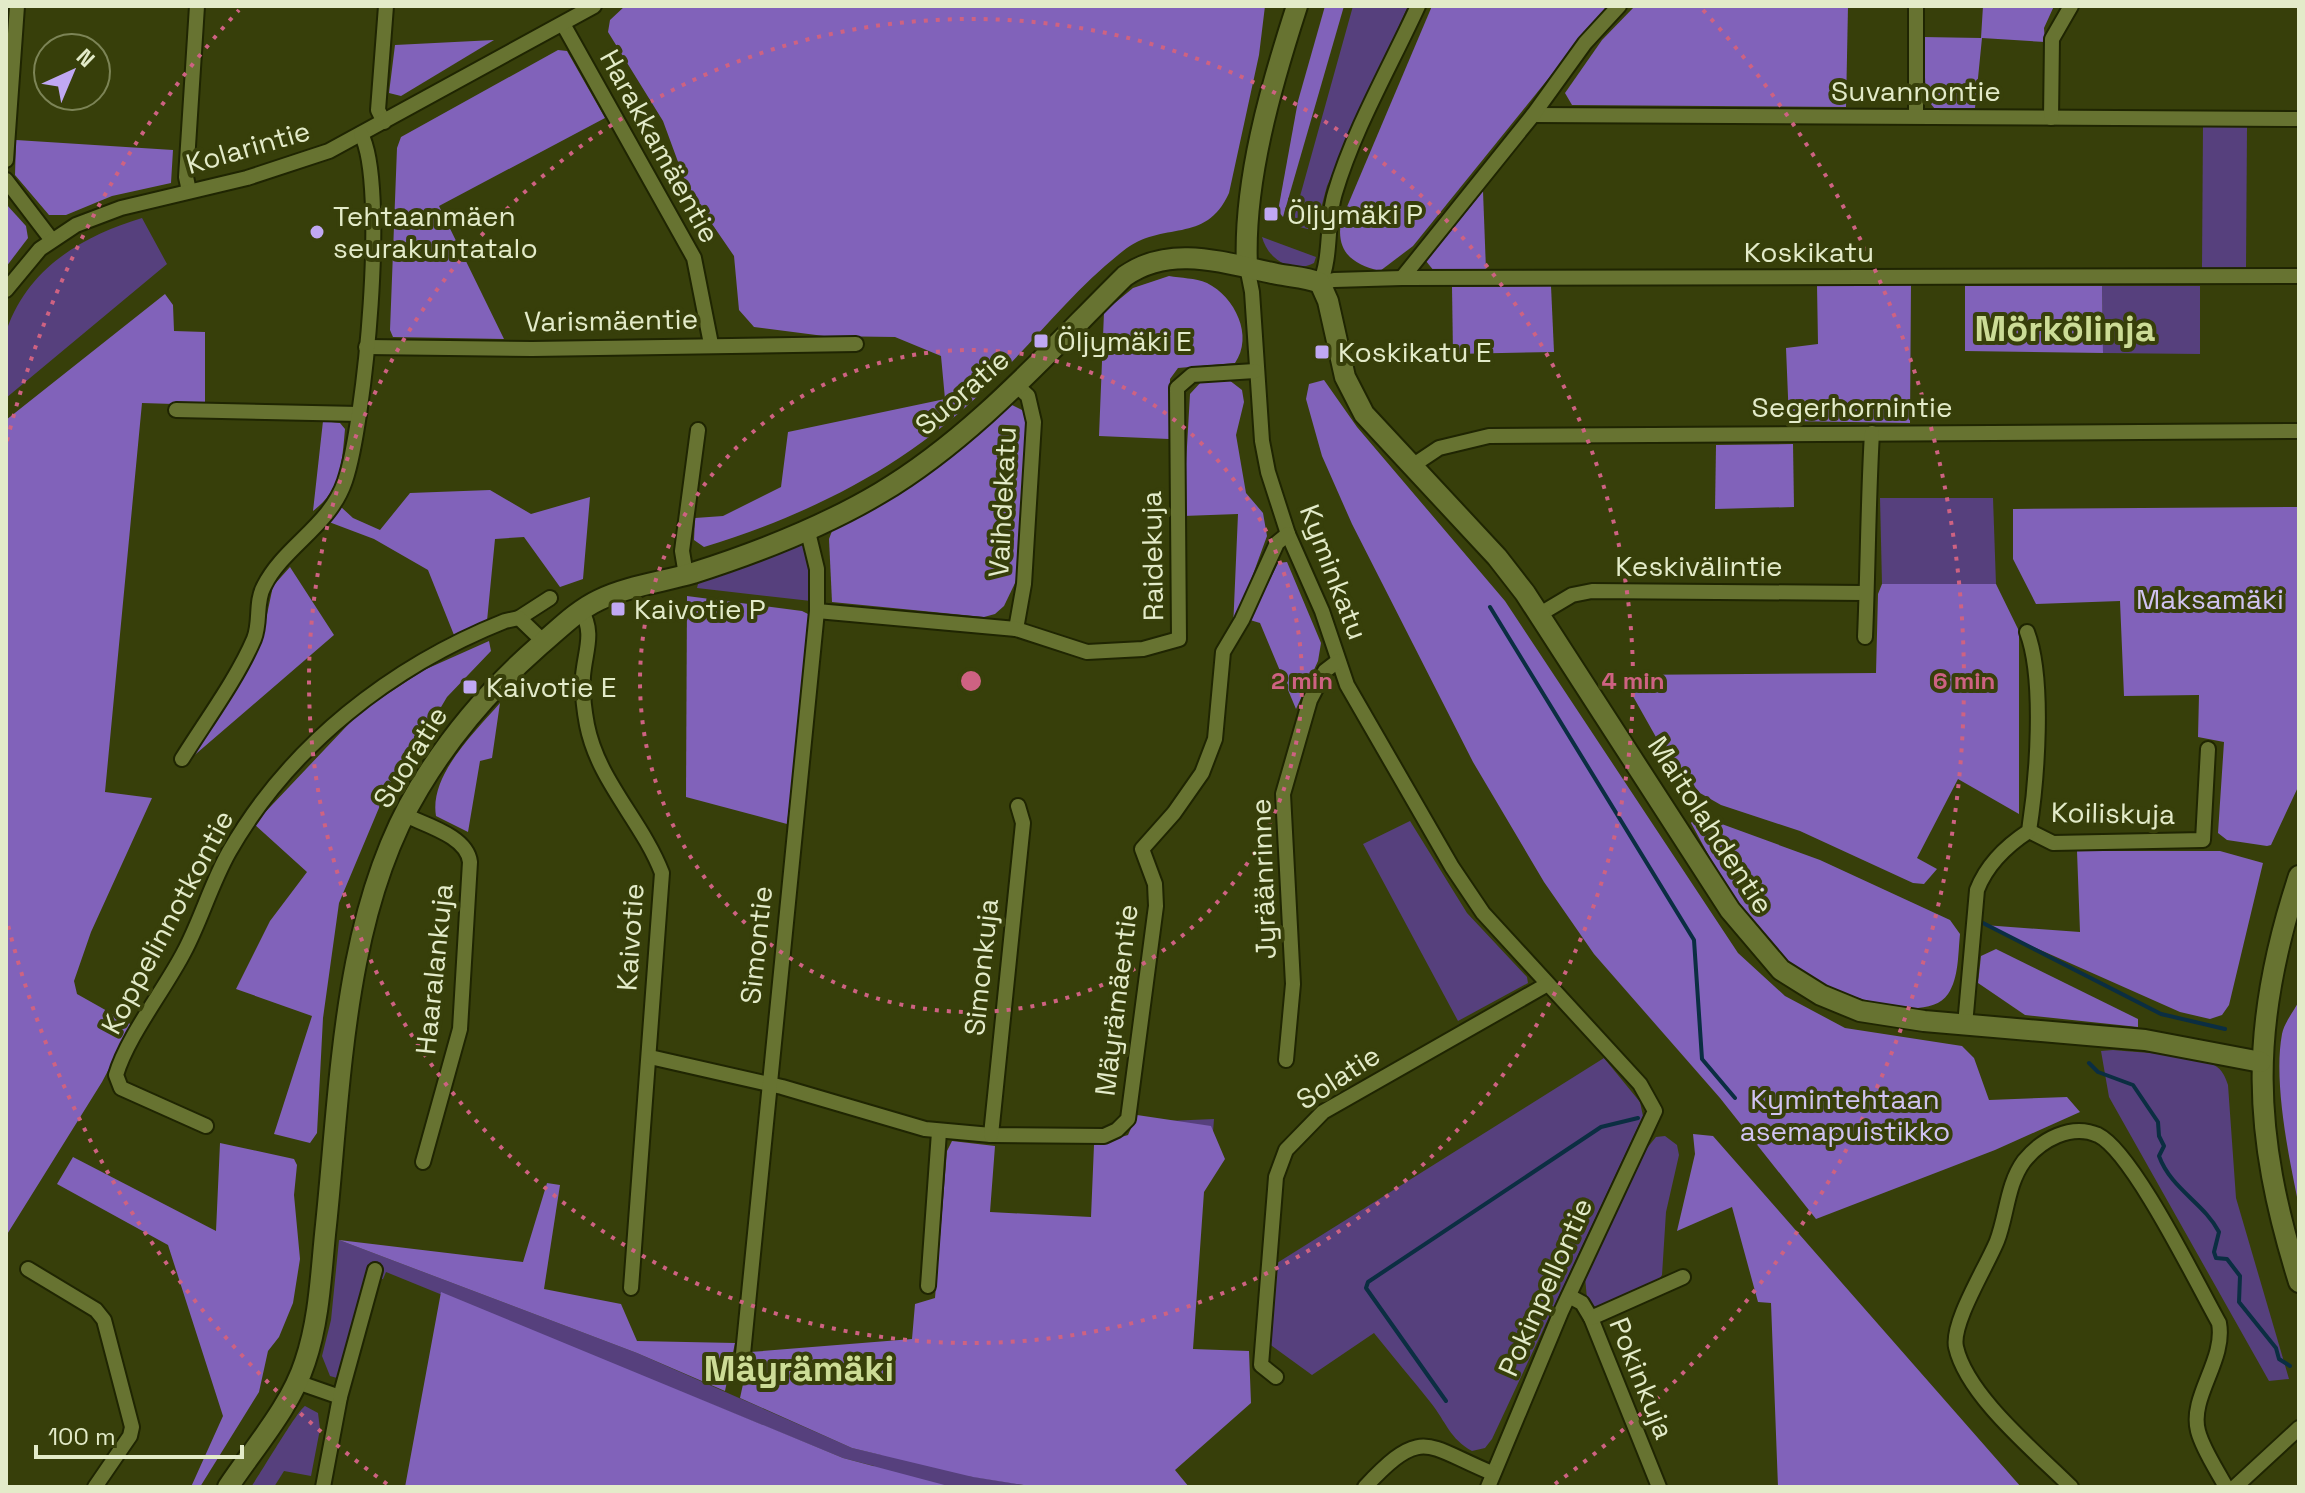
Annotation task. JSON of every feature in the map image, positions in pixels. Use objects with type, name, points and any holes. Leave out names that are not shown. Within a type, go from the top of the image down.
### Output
[{"type":"street","points":[[6,160],[17,6]]},
{"type":"street","points":[[189,191],[186,177],[197,6]]},
{"type":"street","points":[[384,122],[378,110],[386,6]]},
{"type":"street","name":"Kolarintie","points":[[6,290],[51,239],[121,208],[296,164],[384,122],[594,6]]},
{"type":"street","name":"Kyminkatu","points":[[1297,6],[1263,126],[1246,245],[1265,456],[1288,534],[1322,611],[1357,706],[1452,867],[1483,913],[1640,1084],[1655,1111]]},
{"type":"street","points":[[1247,267],[1320,283],[1326,270],[1327,227],[1343,169],[1418,6]]},
{"type":"street","points":[[1402,278],[1533,115],[1585,43],[1619,6]]},
{"type":"street","points":[[1916,6],[1916,116]]},
{"type":"street","points":[[2051,118],[2052,39],[2071,6]]},
{"type":"street","name":"Harakkamäentie","points":[[563,24],[694,258],[711,344]]},
{"type":"street","name":"Suvannontie","points":[[1533,115],[2299,119]]},
{"type":"street","points":[[182,759],[255,637],[265,584],[321,522],[341,492],[359,414],[375,190],[370,155],[361,134]]},
{"type":"street","points":[[6,180],[51,239]]},
{"type":"street","name":"Suoratie","points":[[228,1487],[297,1382],[306,1361],[317,1308],[359,953],[372,895],[405,815],[434,764],[467,718],[500,681],[581,610],[614,594],[686,575],[808,532],[885,490],[942,449],[1015,384],[1133,270],[1153,262],[1177,258],[1247,267]]},
{"type":"street","name":"Koskikatu","points":[[1320,283],[1402,278],[2299,276]]},
{"type":"street","name":"Maitolahdentie","points":[[1320,283],[1325,292],[1345,377],[1355,398],[1381,434],[1497,557],[1540,614],[1730,910],[1769,960],[1793,979],[1841,1005],[1890,1017],[2145,1040],[2261,1062]]},
{"type":"street","name":"Varismäentie","points":[[366,347],[607,348],[856,344]]},
{"type":"street","name":"Raidekuja","points":[[1016,629],[1087,652],[1143,649],[1179,639],[1177,388],[1192,375],[1255,371]]},
{"type":"street","name":"Vaihdekatu","points":[[1015,384],[1028,396],[1034,422],[1024,584],[1016,629]]},
{"type":"street","points":[[176,410],[359,414]]},
{"type":"street","points":[[686,575],[682,551],[698,430]]},
{"type":"street","name":"Segerhornintie","points":[[1412,466],[1439,448],[1489,436],[2299,431]]},
{"type":"street","points":[[1865,637],[1864,593],[1870,573],[1868,520],[1872,433]]},
{"type":"street","name":"Simontie","points":[[742,1364],[767,1084],[817,611],[817,569],[808,532]]},
{"type":"street","name":"Mäyrämäentie","points":[[650,1057],[767,1084],[939,1132],[1104,1136],[1117,1130],[1128,1119],[1156,906],[1155,884],[1142,849],[1174,813],[1202,773],[1215,739],[1223,652],[1242,620],[1277,543],[1288,534]]},
{"type":"street","name":"Keskivälintie","points":[[1540,614],[1572,595],[1592,591],[1864,593]]},
{"type":"street","name":"Koppelinnotkontie","points":[[206,1126],[121,1088],[116,1075],[184,953],[240,834],[296,762],[352,706],[484,629],[519,618],[550,598]]},
{"type":"street","name":"Kaivotie","points":[[581,610],[590,632],[583,676],[587,727],[616,796],[642,832],[662,873],[631,1288]]},
{"type":"street","points":[[817,611],[1016,629]]},
{"type":"street","points":[[519,618],[544,642]]},
{"type":"street","points":[[1965,1025],[1977,890],[1983,875],[2009,844],[2029,831],[2035,780],[2036,679],[2027,632]]},
{"type":"street","name":"Jyräänrinne","points":[[1286,1060],[1293,984],[1283,794],[1310,700],[1325,671],[1338,661]]},
{"type":"street","name":"Koiliskuja","points":[[2029,831],[2053,843],[2203,840],[2208,749]]},
{"type":"street","name":"Simonkuja","points":[[991,1135],[1023,823],[1018,806]]},
{"type":"street","name":"Haaralankuja","points":[[405,815],[459,842],[468,851],[470,862],[460,1029],[423,1162]]},
{"type":"street","points":[[2299,876],[2269,984],[2261,1062],[2268,1167],[2299,1282]]},
{"type":"street","name":"Solatie","points":[[1276,1377],[1261,1365],[1276,1177],[1286,1150],[1323,1112],[1546,985]]},
{"type":"street","name":"Pokinpellontie","points":[[1490,1480],[1569,1296],[1655,1111]]},
{"type":"street","points":[[2071,1487],[1995,1410],[1969,1375],[1956,1346],[1960,1322],[1999,1238],[2008,1196],[2022,1164],[2039,1145],[2061,1133],[2079,1131],[2098,1135],[2128,1164],[2219,1323],[2222,1340],[2198,1412],[2197,1430],[2226,1487]]},
{"type":"street","points":[[928,1286],[939,1132]]},
{"type":"street","points":[[28,1269],[96,1310],[104,1320],[132,1427],[130,1436],[95,1487]]},
{"type":"street","points":[[323,1487],[340,1397],[375,1270]]},
{"type":"street","points":[[1591,1318],[1683,1277]]},
{"type":"street","name":"Pokinkuja","points":[[1569,1296],[1582,1303],[1591,1318],[1659,1487]]},
{"type":"street","points":[[297,1382],[340,1397]]},
{"type":"street","points":[[2235,1487],[2299,1428]]},
{"type":"street","points":[[1365,1487],[1407,1451],[1424,1445],[1442,1447],[1490,1480]]},
{"type":"shaded area","points":[[1353,6],[1408,6],[1327,186],[1315,231],[1292,225]]},
{"type":"shaded area","points":[[2203,126],[2247,127],[2246,268],[2202,268]]},
{"type":"shaded area","points":[[142,218],[167,264],[6,398],[5,336],[29,288],[44,271],[79,245]]},
{"type":"shaded area","points":[[1262,237],[1316,257],[1314,263],[1297,267],[1282,263],[1270,252]]},
{"type":"shaded area","points":[[2102,286],[2200,286],[2200,354],[2103,353]]},
{"type":"shaded area","points":[[1880,498],[1993,498],[1996,584],[1882,584]]},
{"type":"shaded area","points":[[800,543],[809,550],[811,601],[697,588],[699,580]]},
{"type":"shaded area","points":[[1410,821],[1467,913],[1527,977],[1528,983],[1458,1021],[1363,844]]},
{"type":"shaded area","points":[[2101,1051],[2192,1058],[2214,1065],[2223,1074],[2228,1085],[2236,1198],[2289,1379],[2269,1381],[2109,1097]]},
{"type":"shaded area","points":[[1604,1058],[1640,1102],[1643,1116],[1492,1439],[1485,1448],[1472,1451],[1458,1441],[1374,1333],[1312,1375],[1268,1343],[1277,1263]]},
{"type":"shaded area","points":[[1214,1119],[1210,1171],[969,1476],[1036,1487],[861,1487],[874,1466],[843,1458],[386,1272],[383,1279],[367,1280],[337,1378],[330,1376],[322,1356],[331,1320],[339,1240],[637,1353],[852,1448],[882,1455],[973,1371],[1167,1121]]},
{"type":"shaded area","points":[[1665,1136],[1677,1145],[1679,1155],[1666,1212],[1662,1275],[1650,1287],[1632,1297],[1596,1308],[1587,1299],[1585,1277],[1647,1148],[1656,1137]]},
{"type":"shaded area","points":[[305,1406],[318,1413],[320,1429],[311,1476],[284,1471],[274,1487],[251,1487],[295,1419]]},
{"type":"green space","points":[[625,6],[1265,6],[1259,55],[1229,193],[1208,220],[1138,241],[1123,251],[1087,283],[956,416],[890,464],[855,485],[781,520],[704,547],[694,540],[695,518],[723,516],[781,487],[788,432],[945,399],[941,356],[895,337],[824,336],[754,327],[739,310],[734,256],[688,189],[663,121],[608,32],[610,20]]},
{"type":"green space","points":[[1325,6],[1344,6],[1283,217],[1278,211],[1298,101]]},
{"type":"green space","points":[[1432,6],[1607,6],[1413,246],[1380,271],[1348,255],[1341,240],[1341,221]]},
{"type":"green space","points":[[1635,6],[1848,6],[1846,107],[1572,105],[1565,93],[1602,40]]},
{"type":"green space","points":[[1983,6],[2054,6],[2044,28],[2045,42],[1982,38],[1975,108],[1935,109],[1926,98],[1923,37],[1981,38]]},
{"type":"green space","points":[[494,40],[401,96],[389,93],[395,45]]},
{"type":"green space","points":[[558,50],[567,51],[605,118],[439,206],[504,339],[393,337],[390,330],[397,148],[401,137]]},
{"type":"green space","points":[[16,140],[173,150],[171,183],[112,196],[66,215],[49,215],[15,175]]},
{"type":"green space","points":[[1483,191],[1486,270],[1434,271],[1426,261]]},
{"type":"green space","points":[[6,204],[26,226],[28,238],[6,267]]},
{"type":"green space","points":[[1169,276],[1207,283],[1226,298],[1239,318],[1243,341],[1240,352],[1235,363],[1178,368],[1170,379],[1169,439],[1099,436],[1104,312],[1133,288]]},
{"type":"green space","points":[[1911,283],[1910,423],[1789,421],[1786,348],[1818,344],[1817,285]]},
{"type":"green space","points":[[1551,286],[1554,352],[1453,354],[1452,287]]},
{"type":"green space","points":[[1965,286],[2102,286],[2103,353],[1965,351]]},
{"type":"green space","points":[[165,294],[173,305],[174,331],[205,332],[205,405],[142,403],[105,792],[152,798],[91,932],[74,981],[77,994],[132,1025],[102,1082],[6,1236],[6,420]]},
{"type":"green space","points":[[1229,380],[1242,390],[1244,402],[1236,435],[1246,493],[1263,513],[1267,536],[1233,629],[1238,514],[1183,516],[1190,394],[1201,382]]},
{"type":"green space","name":"Kymintehtaan asemapuistikko","points":[[1324,380],[1357,427],[1505,601],[1738,953],[1785,996],[1845,1028],[1962,1046],[1974,1058],[1989,1100],[2067,1097],[2080,1112],[1995,1150],[1816,1219],[1720,1098],[1594,954],[1544,882],[1473,762],[1352,524],[1322,456],[1306,399],[1309,384]]},
{"type":"green space","points":[[1010,404],[1024,411],[1028,430],[1016,581],[1004,606],[995,614],[984,617],[832,602],[829,539],[832,531]]},
{"type":"green space","points":[[323,421],[340,423],[345,429],[343,453],[335,485],[313,511]]},
{"type":"green space","points":[[1793,444],[1794,507],[1715,509],[1716,445]]},
{"type":"green space","points":[[490,490],[531,514],[590,497],[583,579],[560,587],[524,537],[495,539],[487,621],[454,635],[428,570],[374,539],[329,522],[341,507],[353,518],[380,530],[410,493]]},
{"type":"green space","name":"Maksamäki","points":[[2299,507],[2299,785],[2271,845],[2227,840],[2218,833],[2224,742],[2198,737],[2199,695],[2124,696],[2120,601],[2036,604],[2013,559],[2013,509]]},
{"type":"green space","points":[[1287,562],[1321,643],[1318,661],[1296,709],[1260,623],[1250,620],[1278,563]]},
{"type":"green space","points":[[290,567],[334,635],[190,759],[261,643],[273,586]]},
{"type":"green space","points":[[1882,584],[1996,584],[2019,631],[2019,814],[1958,779],[1917,858],[1937,869],[1924,884],[1913,883],[1800,831],[1721,805],[1700,793],[1661,746],[1621,675],[1876,673],[1878,594]]},
{"type":"green space","points":[[687,596],[802,611],[812,616],[787,824],[686,797]]},
{"type":"green space","points":[[489,641],[491,651],[447,697],[409,761],[389,784],[339,903],[323,1018],[317,1133],[310,1143],[274,1134],[312,1016],[236,989],[270,921],[307,872],[254,824],[360,712],[424,670]]},
{"type":"green space","points":[[500,703],[492,758],[480,761],[468,832],[436,816],[436,801],[440,785],[456,755]]},
{"type":"green space","points":[[1697,815],[1820,860],[1950,920],[1960,934],[1956,973],[1948,994],[1935,1004],[1916,1008],[1894,1007],[1844,993],[1789,964],[1759,933],[1734,898],[1691,823]]},
{"type":"green space","points":[[2077,851],[2220,851],[2263,863],[2229,1005],[2222,1015],[2210,1019],[2180,1012],[1984,925],[2080,932]]},
{"type":"green space","points":[[1996,949],[2138,1019],[2138,1027],[2025,1015],[1978,983],[1981,956]]},
{"type":"green space","points":[[2299,1001],[2299,1206],[2283,1120],[2279,1074],[2283,1030]]},
{"type":"green space","points":[[1137,1115],[1211,1126],[1225,1159],[1204,1192],[1193,1349],[1249,1351],[1251,1403],[1175,1470],[1189,1487],[1036,1487],[973,1477],[852,1448],[740,1398],[750,1352],[912,1339],[915,1304],[935,1298],[947,1151],[952,1141],[995,1146],[990,1212],[1091,1217],[1094,1145],[1128,1135]]},
{"type":"green space","points":[[1693,1134],[1713,1136],[2021,1487],[1778,1487],[1771,1303],[1758,1302],[1732,1207],[1677,1231],[1695,1154]]},
{"type":"green space","points":[[220,1143],[294,1159],[297,1165],[294,1195],[300,1259],[293,1303],[279,1337],[268,1351],[259,1392],[200,1487],[191,1487],[223,1416],[168,1245],[57,1184],[73,1157],[216,1231]]},
{"type":"green space","points":[[547,1183],[560,1185],[544,1289],[621,1304],[637,1341],[735,1343],[725,1391],[637,1353],[339,1240],[523,1262]]},
{"type":"green space","points":[[441,1292],[843,1458],[952,1487],[405,1487]]},
{"type":"waterway","points":[[1490,607],[1694,940],[1702,1059],[1735,1098]]},
{"type":"waterway","points":[[1981,922],[2161,1014],[2225,1029]]},
{"type":"waterway","points":[[2089,1063],[2098,1072],[2133,1085],[2158,1122],[2159,1136],[2164,1146],[2159,1156],[2164,1168],[2213,1222],[2219,1232],[2214,1252],[2216,1258],[2227,1259],[2240,1276],[2239,1302],[2276,1348],[2279,1359],[2290,1366]]},
{"type":"waterway","points":[[1446,1401],[1366,1288],[1368,1282],[1601,1127],[1638,1118]]},
{"type":"place","name":"Öljymäki P","points":[[1271,214]]},
{"type":"place","name":"Tehtaanmäen seurakuntatalo","points":[[317,232]]},
{"type":"place","name":"Öljymäki E","points":[[1041,341]]},
{"type":"place","name":"Koskikatu E","points":[[1322,352]]},
{"type":"place","name":"Kaivotie P","points":[[618,609]]},
{"type":"place","name":"Kaivotie E","points":[[470,687]]},
{"type":"district","name":"Mörkölinja","points":[[2065,328]]},
{"type":"district","name":"Mäyrämäki","points":[[799,1368]]}]
